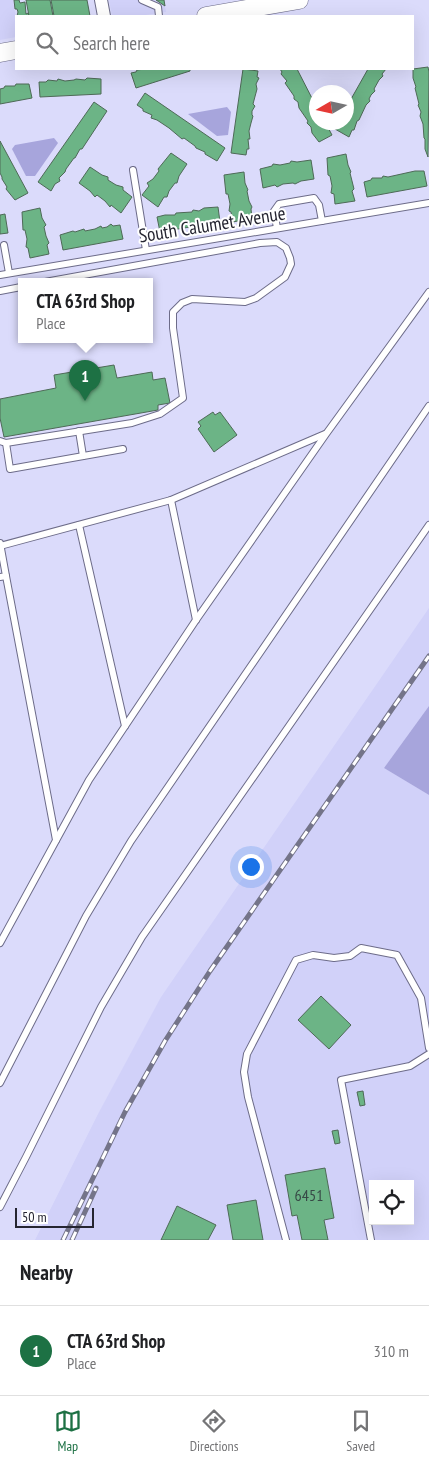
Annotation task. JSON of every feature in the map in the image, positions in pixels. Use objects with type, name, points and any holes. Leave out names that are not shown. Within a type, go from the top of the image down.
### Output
[{"type":"main road","points":[[212,15],[299,0]]},
{"type":"main road","points":[[0,53],[15,50]]},
{"type":"street","points":[[103,0],[104,15]]},
{"type":"lane","points":[[142,0],[158,8],[159,15]]},
{"type":"lane","points":[[133,170],[146,250]]},
{"type":"lane","points":[[277,228],[274,211],[279,204],[314,198],[319,205],[322,221]]},
{"type":"lane","name":"South Calumet Avenue","points":[[0,275],[429,203]]},
{"type":"lane","points":[[67,278],[260,243],[277,242],[286,248],[290,258],[291,264],[285,277],[256,298],[245,302],[192,299],[182,303],[174,312],[173,328],[183,398],[160,414],[132,423],[3,442],[10,469],[123,449]]},
{"type":"lane","points":[[4,244],[9,273]]},
{"type":"lane","points":[[0,290],[18,287]]},
{"type":"lane","points":[[0,943],[89,780],[196,620],[326,434],[429,292]]},
{"type":"lane","points":[[0,1083],[86,916],[131,841],[429,406]]},
{"type":"lane","points":[[79,431],[83,456]]},
{"type":"lane","points":[[56,840],[3,577],[0,544],[171,500],[326,434]]},
{"type":"lane","points":[[171,500],[196,620]]},
{"type":"lane","points":[[78,525],[125,726]]},
{"type":"lane","points":[[0,1207],[101,1007],[142,937],[429,525]]},
{"type":"lane","points":[[286,1240],[248,1097],[244,1072],[247,1054],[296,960],[313,955],[334,958],[350,956],[361,948],[397,955],[421,998],[429,1048]]},
{"type":"lane","points":[[371,1240],[341,1080],[410,1066],[429,1054]]},
{"type":"shaded area","points":[[0,0],[13,0],[16,15],[15,37],[0,40]]},
{"type":"shaded area","points":[[109,0],[164,0],[166,12],[146,15],[112,15]]},
{"type":"shaded area","points":[[227,107],[231,112],[228,135],[217,136],[188,114]]},
{"type":"shaded area","points":[[54,138],[58,143],[35,176],[26,176],[12,149],[15,145]]},
{"type":"shaded area","points":[[429,608],[429,706],[384,768],[429,795],[429,1240],[35,1240],[98,1114],[161,997]]},
{"type":"shaded area","points":[[429,706],[429,795],[384,768]]},
{"type":"building","points":[[14,0],[19,0],[20,3],[25,2],[26,14],[28,13],[29,15],[17,15],[17,9],[15,9]]},
{"type":"building","points":[[26,0],[50,0],[53,15],[29,15]]},
{"type":"building","points":[[51,0],[87,0],[90,15],[54,15]]},
{"type":"building","points":[[156,0],[164,0],[165,6]]},
{"type":"building","points":[[428,67],[429,72],[428,157],[425,149],[421,112],[413,78],[414,69]]},
{"type":"building","points":[[137,70],[190,70],[136,88],[131,73]]},
{"type":"building","points":[[243,70],[258,71],[257,77],[259,78],[256,84],[257,89],[253,104],[255,106],[252,111],[253,116],[249,131],[250,139],[248,139],[249,149],[247,149],[246,155],[231,153]]},
{"type":"building","points":[[281,70],[298,70],[309,92],[309,125],[299,108],[298,102],[294,99],[285,83],[287,81],[281,74]]},
{"type":"building","points":[[367,70],[385,70],[369,99],[370,101],[357,121],[354,130],[354,94]]},
{"type":"building","points":[[87,78],[101,79],[101,94],[40,97],[39,82],[57,81],[58,79],[65,81],[85,80]]},
{"type":"building","points":[[16,84],[29,84],[32,98],[0,104],[0,89],[5,86],[15,86]]},
{"type":"building","points":[[145,93],[225,148],[217,161],[184,138],[182,139],[157,120],[151,118],[152,115],[143,111],[137,105]]},
{"type":"building","points":[[94,102],[107,111],[82,149],[80,149],[59,178],[60,181],[55,184],[51,191],[38,182]]},
{"type":"building","points":[[312,130],[329,130],[332,135],[319,142]]},
{"type":"building","points":[[337,130],[352,130],[349,137]]},
{"type":"building","points":[[0,141],[28,193],[15,200],[6,189],[7,187],[0,173]]},
{"type":"building","points":[[171,153],[187,164],[177,183],[175,183],[167,197],[164,197],[158,207],[142,195],[149,186],[147,183],[153,179],[159,171],[158,169]]},
{"type":"building","points":[[346,154],[351,172],[354,189],[352,191],[355,201],[335,204],[334,194],[331,193],[332,186],[330,176],[328,175],[327,158]]},
{"type":"building","points":[[311,160],[314,179],[295,184],[263,188],[260,169],[272,166],[273,164],[280,165],[290,163],[291,161]]},
{"type":"building","points":[[90,167],[108,177],[108,180],[116,185],[123,187],[123,190],[132,197],[121,213],[111,205],[110,207],[97,195],[95,197],[79,183]]},
{"type":"building","points":[[424,171],[427,186],[367,197],[364,182],[372,178],[382,178],[383,176],[388,177]]},
{"type":"building","points":[[244,172],[249,201],[252,207],[252,218],[233,222],[231,212],[229,211],[230,204],[228,194],[226,194],[224,175]]},
{"type":"building","points":[[218,207],[220,222],[160,232],[157,217]]},
{"type":"building","points":[[40,208],[46,225],[44,227],[49,243],[47,245],[49,254],[30,258],[28,248],[26,247],[25,230],[23,230],[22,212]]},
{"type":"building","points":[[5,214],[8,233],[0,234],[0,215]]},
{"type":"building","points":[[111,224],[113,226],[120,225],[123,239],[63,250],[60,235],[84,229],[85,231],[95,229],[101,226],[102,228],[107,227]]},
{"type":"building","points":[[114,365],[117,378],[152,372],[153,380],[165,378],[170,403],[158,405],[158,410],[4,437],[0,418],[0,399],[56,388],[54,375]]},
{"type":"building","points":[[213,412],[215,415],[220,412],[237,435],[214,452],[198,429],[201,426],[198,422]]},
{"type":"building","points":[[321,996],[351,1025],[329,1049],[298,1020]]},
{"type":"building","points":[[363,1091],[365,1105],[360,1106],[357,1092]]},
{"type":"building","points":[[338,1130],[340,1143],[335,1144],[332,1131]]},
{"type":"building","points":[[325,1168],[334,1218],[324,1220],[328,1240],[302,1240],[297,1215],[292,1216],[285,1175]]},
{"type":"building","points":[[256,1200],[263,1240],[233,1240],[227,1205]]},
{"type":"building","points":[[177,1206],[216,1225],[208,1240],[161,1240]]},
{"type":"railway","points":[[63,1240],[125,1112],[165,1041],[210,971],[429,656]]},
{"type":"railway","points":[[72,1240],[96,1188]]},
{"type":"place","name":"CTA 63rd Shop","points":[[85,401]]}]
